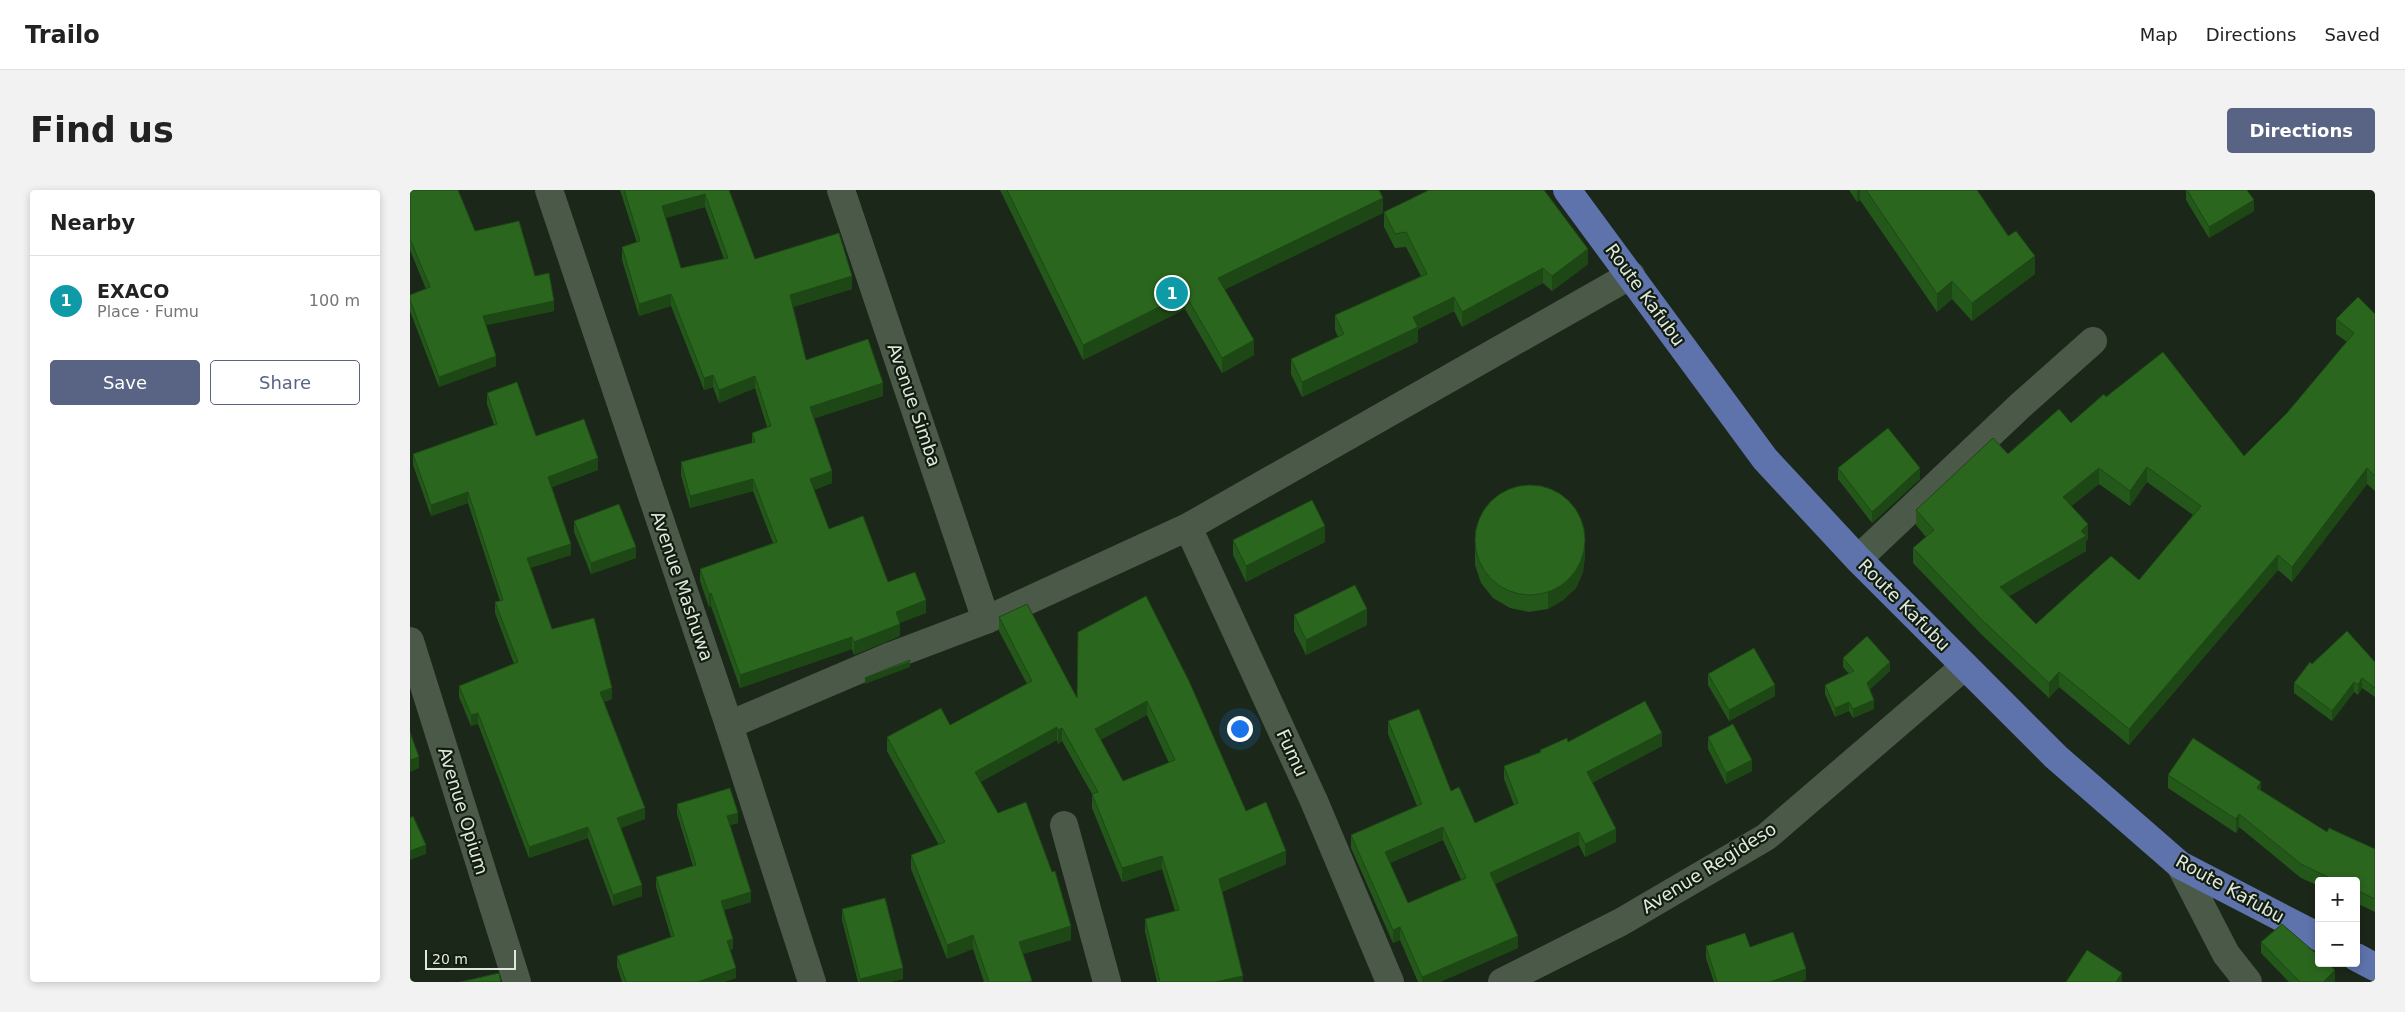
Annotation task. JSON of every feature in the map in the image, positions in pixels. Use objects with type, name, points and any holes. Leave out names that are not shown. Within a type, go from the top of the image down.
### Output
[{"type":"main road","name":"Route Kafubu","points":[[1567,190],[1765,460],[1858,559],[2056,757],[2180,865],[2315,935]]},
{"type":"main road","points":[[2360,959],[2375,967]]},
{"type":"street","name":"Avenue Mashuwa","points":[[549,190],[729,725],[812,982]]},
{"type":"street","name":"Avenue Simba","points":[[841,190],[986,620]]},
{"type":"street","points":[[729,725],[891,656],[986,620],[1188,528],[1631,275]]},
{"type":"street","points":[[1858,559],[2021,405],[2093,341]]},
{"type":"street","name":"Fumu","points":[[1188,528],[1314,801],[1390,982]]},
{"type":"street","name":"Avenue Opium","points":[[410,640],[517,982]]},
{"type":"street","name":"Avenue Regideso","points":[[1502,982],[1621,922],[1766,837],[1965,666]]},
{"type":"street","points":[[1064,825],[1107,982]]},
{"type":"street","points":[[2180,865],[2226,954],[2248,982]]},
{"type":"building","points":[[410,190],[458,190],[475,231],[519,221],[535,276],[549,273],[554,301],[483,316],[496,356],[439,377],[410,300],[410,295],[430,287],[410,239]]},
{"type":"building","points":[[624,190],[729,190],[755,259],[839,233],[852,276],[790,295],[806,360],[868,339],[883,383],[810,407],[832,471],[810,479],[829,529],[863,516],[888,582],[915,572],[926,600],[896,612],[900,624],[854,642],[852,637],[740,675],[711,593],[709,594],[700,569],[777,542],[753,479],[690,496],[681,462],[755,442],[752,433],[771,426],[755,376],[719,390],[713,375],[704,378],[671,294],[639,304],[622,247],[640,241]],"holes":[[[705,194],[728,258],[681,268],[662,206]]]},
{"type":"building","points":[[1007,190],[1379,190],[1383,198],[1218,278],[1254,340],[1222,358],[1185,294],[1083,345]]},
{"type":"building","points":[[1429,190],[1544,190],[1588,249],[1552,276],[1543,268],[1462,312],[1454,297],[1413,317],[1418,327],[1302,382],[1291,359],[1344,334],[1335,315],[1427,274],[1406,232],[1395,234],[1384,212]]},
{"type":"building","points":[[1866,190],[1977,190],[2008,236],[2016,231],[2035,256],[1972,303],[1952,281],[1937,294]]},
{"type":"building","points":[[2187,190],[2247,190],[2254,200],[2209,227]]},
{"type":"building","points":[[2358,297],[2375,314],[2375,476],[2367,468],[2292,567],[2278,555],[2129,729],[2059,672],[2049,683],[1981,619],[1913,548],[1934,530],[1916,510],[1993,438],[2008,454],[2059,409],[2071,423],[2104,394],[2106,397],[2163,352],[2244,456],[2287,413],[2354,333],[2336,319]],"holes":[[[2147,467],[2201,506],[2139,580],[2111,556],[2036,624],[2000,587],[2086,536],[2081,531],[2088,524],[2063,497],[2099,468],[2130,491]]]},
{"type":"building","points":[[517,382],[536,436],[584,419],[598,458],[548,477],[571,544],[527,558],[552,629],[594,618],[612,688],[600,692],[645,808],[617,818],[642,885],[613,895],[588,827],[529,847],[478,713],[471,715],[459,686],[518,662],[495,602],[503,600],[468,492],[431,505],[413,454],[497,424],[487,393]]},
{"type":"building","points":[[1888,428],[1920,468],[1872,512],[1838,468]]},
{"type":"building","points":[[1530,485],[1551,489],[1569,501],[1581,519],[1585,540],[1581,561],[1569,579],[1551,591],[1530,595],[1509,591],[1491,579],[1479,561],[1475,540],[1479,519],[1491,501],[1509,489]]},
{"type":"building","points":[[1312,500],[1325,526],[1246,566],[1233,540]]},
{"type":"building","points":[[619,504],[636,547],[591,563],[574,521]]},
{"type":"building","points":[[1355,585],[1367,609],[1306,640],[1294,615]]},
{"type":"building","points":[[1146,596],[1189,681],[1246,811],[1266,802],[1286,851],[1219,879],[1243,976],[1215,982],[1160,982],[1145,919],[1179,910],[1162,856],[1122,868],[1092,794],[1098,792],[1062,728],[1058,730],[1057,727],[975,772],[998,813],[1026,802],[1052,872],[1055,871],[1071,926],[1019,942],[1032,981],[1027,982],[989,982],[973,935],[947,945],[911,855],[945,842],[887,737],[941,708],[950,725],[1032,681],[999,617],[1027,604],[1077,698],[1078,632]],"holes":[[[1147,701],[1175,760],[1123,781],[1095,729]]]},
{"type":"building","points":[[2347,631],[2375,662],[2375,688],[2362,678],[2358,685],[2354,682],[2332,711],[2294,683],[2310,662],[2312,664]]},
{"type":"building","points":[[1867,636],[1890,662],[1867,683],[1874,700],[1853,709],[1849,702],[1835,708],[1825,685],[1854,671],[1843,658]]},
{"type":"building","points":[[1754,648],[1775,685],[1729,710],[1708,674]]},
{"type":"building","points":[[910,660],[910,662],[865,678],[897,665]]},
{"type":"building","points":[[1645,701],[1662,733],[1587,772],[1616,829],[1585,844],[1579,832],[1490,873],[1518,936],[1422,977],[1400,927],[1393,930],[1351,835],[1422,804],[1388,721],[1419,709],[1451,791],[1459,787],[1475,823],[1518,803],[1504,766],[1541,752],[1540,750],[1567,738],[1568,742]],"holes":[[[1443,827],[1466,878],[1408,903],[1385,852]]]},
{"type":"building","points":[[1733,724],[1752,760],[1726,773],[1708,737]]},
{"type":"building","points":[[410,732],[419,757],[410,760]]},
{"type":"building","points":[[2193,738],[2261,782],[2257,788],[2327,832],[2329,828],[2375,849],[2375,899],[2360,892],[2360,877],[2328,877],[2301,864],[2239,814],[2236,819],[2168,775]]},
{"type":"building","points":[[730,788],[738,813],[727,816],[751,892],[721,901],[733,939],[727,941],[736,968],[698,982],[626,982],[617,956],[674,936],[656,877],[696,865],[677,804]]},
{"type":"building","points":[[413,816],[426,845],[410,851],[410,818]]},
{"type":"building","points":[[885,898],[903,968],[860,979],[842,909]]},
{"type":"building","points":[[2282,924],[2315,953],[2315,967],[2332,967],[2335,970],[2323,982],[2300,982],[2261,942]]},
{"type":"building","points":[[1793,932],[1806,969],[1770,982],[1717,982],[1706,946],[1745,933],[1750,947]]},
{"type":"building","points":[[2087,950],[2122,973],[2116,982],[2066,982]]},
{"type":"building","points":[[499,973],[501,982],[460,982]]},
{"type":"place","name":"EXACO","points":[[1172,293]]}]
